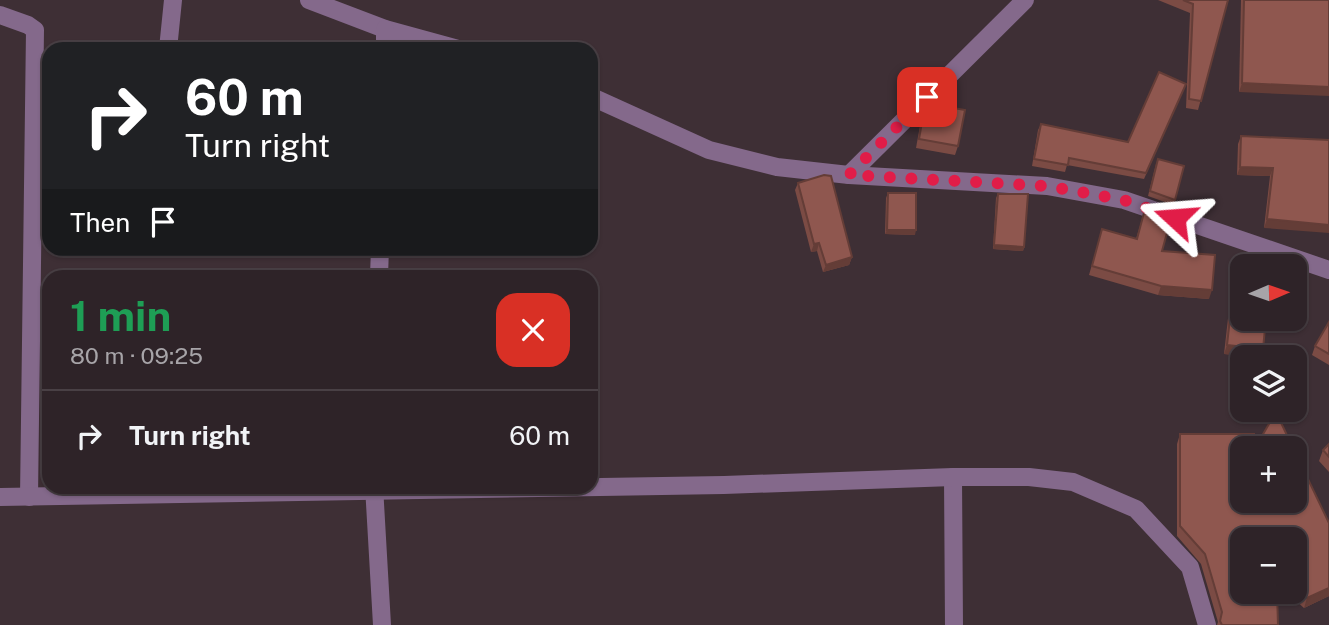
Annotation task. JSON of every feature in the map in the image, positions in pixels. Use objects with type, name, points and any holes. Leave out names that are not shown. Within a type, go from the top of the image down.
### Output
[{"type":"street","points":[[169,42],[173,0]]},
{"type":"street","points":[[309,0],[385,29],[432,42]]},
{"type":"street","points":[[849,175],[1025,0]]},
{"type":"street","points":[[0,15],[35,30],[29,497]]},
{"type":"street","points":[[384,42],[385,29]]},
{"type":"street","points":[[598,100],[709,150],[777,167],[849,175],[1047,186],[1124,200],[1329,270]]},
{"type":"street","points":[[953,477],[954,625]]},
{"type":"street","points":[[598,486],[953,477],[1029,477],[1073,482],[1136,509],[1190,567],[1207,625]]},
{"type":"street","points":[[0,498],[158,494]]},
{"type":"street","points":[[374,494],[382,625]]},
{"type":"building","points":[[1183,0],[1228,0],[1201,101],[1189,99],[1193,4]]},
{"type":"building","points":[[1244,0],[1329,0],[1329,87],[1242,83]]},
{"type":"building","points":[[1159,72],[1186,84],[1146,173],[1069,158],[1068,165],[1034,159],[1041,124],[1128,142]]},
{"type":"building","points":[[931,104],[965,110],[958,146],[919,139],[924,111]]},
{"type":"building","points":[[1241,136],[1329,140],[1329,225],[1267,219],[1273,168],[1240,167]]},
{"type":"building","points":[[1158,159],[1184,166],[1175,200],[1150,191]]},
{"type":"building","points":[[824,175],[831,176],[852,257],[826,265],[819,243],[814,244],[798,183]]},
{"type":"building","points":[[888,193],[916,193],[916,230],[887,230]]},
{"type":"building","points":[[998,194],[1028,194],[1024,247],[994,245]]},
{"type":"building","points":[[1145,209],[1171,218],[1162,251],[1215,255],[1212,290],[1161,286],[1092,266],[1102,229],[1137,239]]},
{"type":"building","points":[[1230,318],[1230,331],[1265,331],[1263,345],[1227,345]]},
{"type":"building","points":[[1329,322],[1329,354],[1315,346]]},
{"type":"building","points":[[1270,422],[1281,422],[1287,436],[1262,436]]},
{"type":"building","points":[[1180,434],[1254,434],[1230,436],[1230,513],[1307,513],[1307,477],[1329,523],[1329,588],[1307,598],[1307,527],[1230,527],[1230,604],[1277,604],[1278,625],[1222,625],[1222,612],[1205,554],[1180,526]]},
{"type":"building","points":[[1329,444],[1329,457],[1323,450]]},
{"type":"route","points":[[927,97],[849,175],[1047,186],[1124,200],[1175,218]]}]
